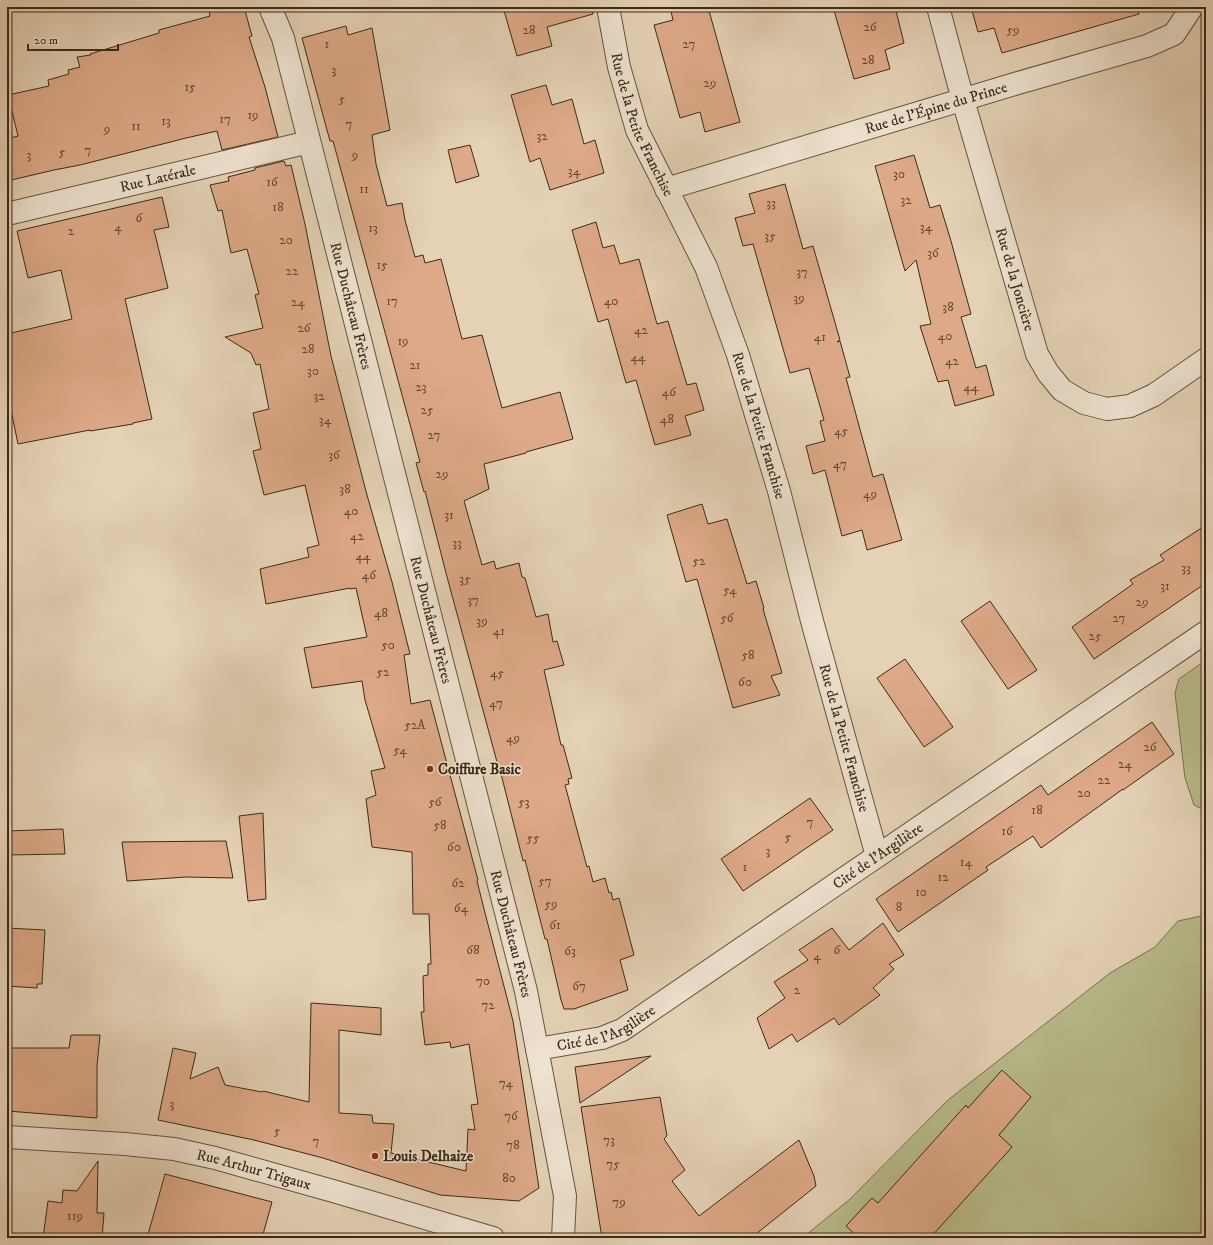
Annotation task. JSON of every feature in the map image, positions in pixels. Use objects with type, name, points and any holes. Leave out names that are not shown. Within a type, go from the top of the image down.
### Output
[{"type":"street","name":"Rue Duchâteau Frères","points":[[270,7],[283,38],[526,991],[565,1196],[563,1238]]},
{"type":"street","name":"Rue de la Petite Franchise","points":[[608,7],[619,67],[637,130],[706,267],[738,355],[779,491],[812,621],[877,856]]},
{"type":"street","name":"Rue de la Joncière","points":[[938,7],[963,100],[1037,354],[1048,373],[1062,390],[1084,403],[1107,408],[1130,406],[1154,395],[1206,359]]},
{"type":"street","name":"Rue de l'Épine du Prince","points":[[666,189],[1018,83],[1147,46],[1174,34],[1192,7]]},
{"type":"street","name":"Rue Latérale","points":[[7,214],[309,142]]},
{"type":"street","name":"Cité de l'Argilière","points":[[537,1050],[602,1038],[622,1030],[1206,632]]},
{"type":"street","name":"Rue Arthur Trigaux","points":[[7,1137],[126,1144],[174,1149],[215,1158],[493,1238]]},
{"type":"green space","points":[[1206,660],[1206,811],[1194,805],[1185,778],[1175,693],[1179,679]]},
{"type":"green space","points":[[1206,915],[1206,1238],[802,1238],[849,1200],[948,1100],[1110,973],[1155,947],[1178,921]]},
{"type":"building","points":[[208,7],[244,7],[252,36],[249,37],[265,87],[278,137],[222,150],[217,131],[80,165],[7,181],[7,139],[18,136],[8,95],[49,86],[48,80],[69,74],[68,70],[80,67],[77,57],[91,55],[90,54],[159,33],[159,30],[210,16]]},
{"type":"building","points":[[503,7],[592,7],[593,14],[547,27],[552,46],[517,56]]},
{"type":"building","points":[[670,7],[708,7],[740,122],[705,132],[700,112],[680,118],[654,25],[673,20]]},
{"type":"building","points":[[833,7],[895,7],[904,43],[885,50],[890,69],[854,79]]},
{"type":"building","points":[[971,7],[1138,7],[1139,14],[1002,53],[994,28],[978,32]]},
{"type":"building","points":[[346,26],[348,35],[372,28],[390,130],[372,135],[376,164],[387,206],[402,203],[415,257],[423,255],[425,263],[441,259],[462,339],[482,335],[502,408],[560,392],[573,439],[484,464],[489,489],[464,501],[482,565],[494,561],[496,569],[519,563],[522,577],[525,578],[536,617],[548,614],[553,642],[557,641],[564,665],[544,670],[561,745],[563,745],[572,778],[568,779],[569,784],[565,785],[587,867],[589,866],[593,882],[605,878],[609,893],[611,892],[613,900],[619,898],[634,955],[620,960],[628,990],[574,1009],[564,1009],[561,1000],[547,939],[545,939],[525,860],[523,861],[498,762],[425,491],[424,492],[416,463],[420,462],[411,428],[333,141],[330,141],[302,38]]},
{"type":"building","points":[[546,85],[552,105],[572,99],[584,144],[595,140],[604,173],[550,190],[540,158],[530,162],[511,95]]},
{"type":"building","points":[[470,145],[479,176],[456,183],[448,150]]},
{"type":"building","points":[[914,155],[930,208],[940,205],[971,314],[961,317],[976,368],[986,365],[994,395],[955,406],[948,380],[938,382],[920,326],[931,324],[916,260],[905,271],[875,166]]},
{"type":"building","points":[[284,161],[286,166],[291,165],[305,224],[331,356],[410,654],[404,655],[411,704],[430,700],[478,880],[477,881],[513,1021],[539,1188],[519,1201],[440,1195],[323,1158],[254,1140],[158,1120],[173,1048],[196,1053],[190,1079],[218,1067],[225,1085],[263,1091],[309,1102],[311,1003],[381,1008],[381,1035],[339,1030],[339,1113],[372,1115],[373,1123],[394,1124],[391,1153],[466,1171],[468,1129],[475,1130],[471,1105],[478,1104],[469,1044],[451,1048],[450,1042],[425,1045],[421,1012],[424,1012],[423,976],[428,975],[428,964],[431,964],[429,914],[413,914],[412,852],[372,847],[366,799],[376,795],[371,771],[385,768],[365,700],[362,681],[312,688],[304,648],[367,637],[356,588],[266,604],[260,569],[309,557],[307,548],[319,545],[305,485],[264,495],[253,451],[261,449],[253,413],[269,409],[260,364],[256,365],[251,353],[225,337],[263,328],[255,295],[259,294],[247,249],[231,253],[222,210],[218,211],[210,185],[229,181],[228,177],[255,170],[255,168]]},
{"type":"building","points":[[785,184],[803,249],[813,246],[840,340],[837,342],[840,341],[850,377],[846,378],[873,477],[883,474],[902,540],[867,550],[862,530],[842,536],[825,470],[813,474],[806,446],[825,441],[820,421],[824,420],[809,368],[790,373],[753,244],[743,246],[735,218],[755,213],[749,194]]},
{"type":"building","points":[[162,197],[169,227],[154,230],[168,288],[125,299],[152,419],[133,424],[90,430],[18,444],[10,405],[7,406],[7,334],[72,319],[61,270],[28,278],[17,231]]},
{"type":"building","points":[[596,222],[603,248],[614,245],[620,264],[639,259],[657,324],[668,321],[687,385],[696,383],[704,410],[685,416],[691,435],[655,445],[636,380],[626,383],[608,319],[598,322],[572,230]]},
{"type":"building","points":[[702,504],[708,524],[727,519],[747,584],[756,581],[782,673],[771,676],[780,695],[733,708],[697,579],[686,582],[667,515]]},
{"type":"building","points":[[1206,525],[1206,583],[1094,659],[1072,627],[1133,584],[1130,580],[1164,560],[1160,555]]},
{"type":"building","points":[[990,601],[1037,670],[1008,689],[961,621]]},
{"type":"building","points":[[905,659],[953,727],[924,747],[877,678]]},
{"type":"building","points":[[1152,722],[1174,754],[1041,848],[1033,836],[986,867],[988,870],[898,932],[876,899],[1041,785],[1048,795]]},
{"type":"building","points":[[810,798],[833,830],[743,891],[721,859]]},
{"type":"building","points":[[263,813],[266,899],[248,901],[239,816]]},
{"type":"building","points":[[63,829],[65,854],[7,855],[7,831]]},
{"type":"building","points":[[226,841],[233,878],[186,877],[127,881],[122,842]]},
{"type":"building","points":[[883,923],[904,955],[889,964],[894,969],[873,988],[880,995],[839,1025],[834,1018],[797,1042],[792,1034],[769,1049],[757,1018],[785,998],[774,982],[808,960],[799,950],[832,928],[849,950]]},
{"type":"building","points":[[7,928],[45,930],[42,984],[37,984],[37,988],[7,986]]},
{"type":"building","points":[[71,1035],[100,1035],[97,1066],[97,1118],[7,1111],[7,1048],[69,1048]]},
{"type":"building","points":[[651,1056],[580,1103],[575,1067]]},
{"type":"building","points":[[1002,1070],[1031,1097],[999,1135],[1012,1147],[930,1238],[859,1238],[846,1226],[872,1198],[878,1203],[966,1105],[968,1108]]},
{"type":"building","points":[[660,1097],[667,1136],[664,1139],[685,1170],[672,1181],[699,1216],[799,1140],[814,1176],[816,1186],[751,1238],[602,1238],[581,1107]]},
{"type":"building","points":[[98,1161],[97,1213],[104,1213],[102,1238],[43,1238],[48,1201],[62,1203],[63,1190],[77,1191]]},
{"type":"building","points":[[165,1174],[272,1202],[262,1238],[147,1238]]},
{"type":"place","name":"Coiffure Basic","points":[[430,769]]},
{"type":"place","name":"Louis Delhaize","points":[[375,1156]]}]
